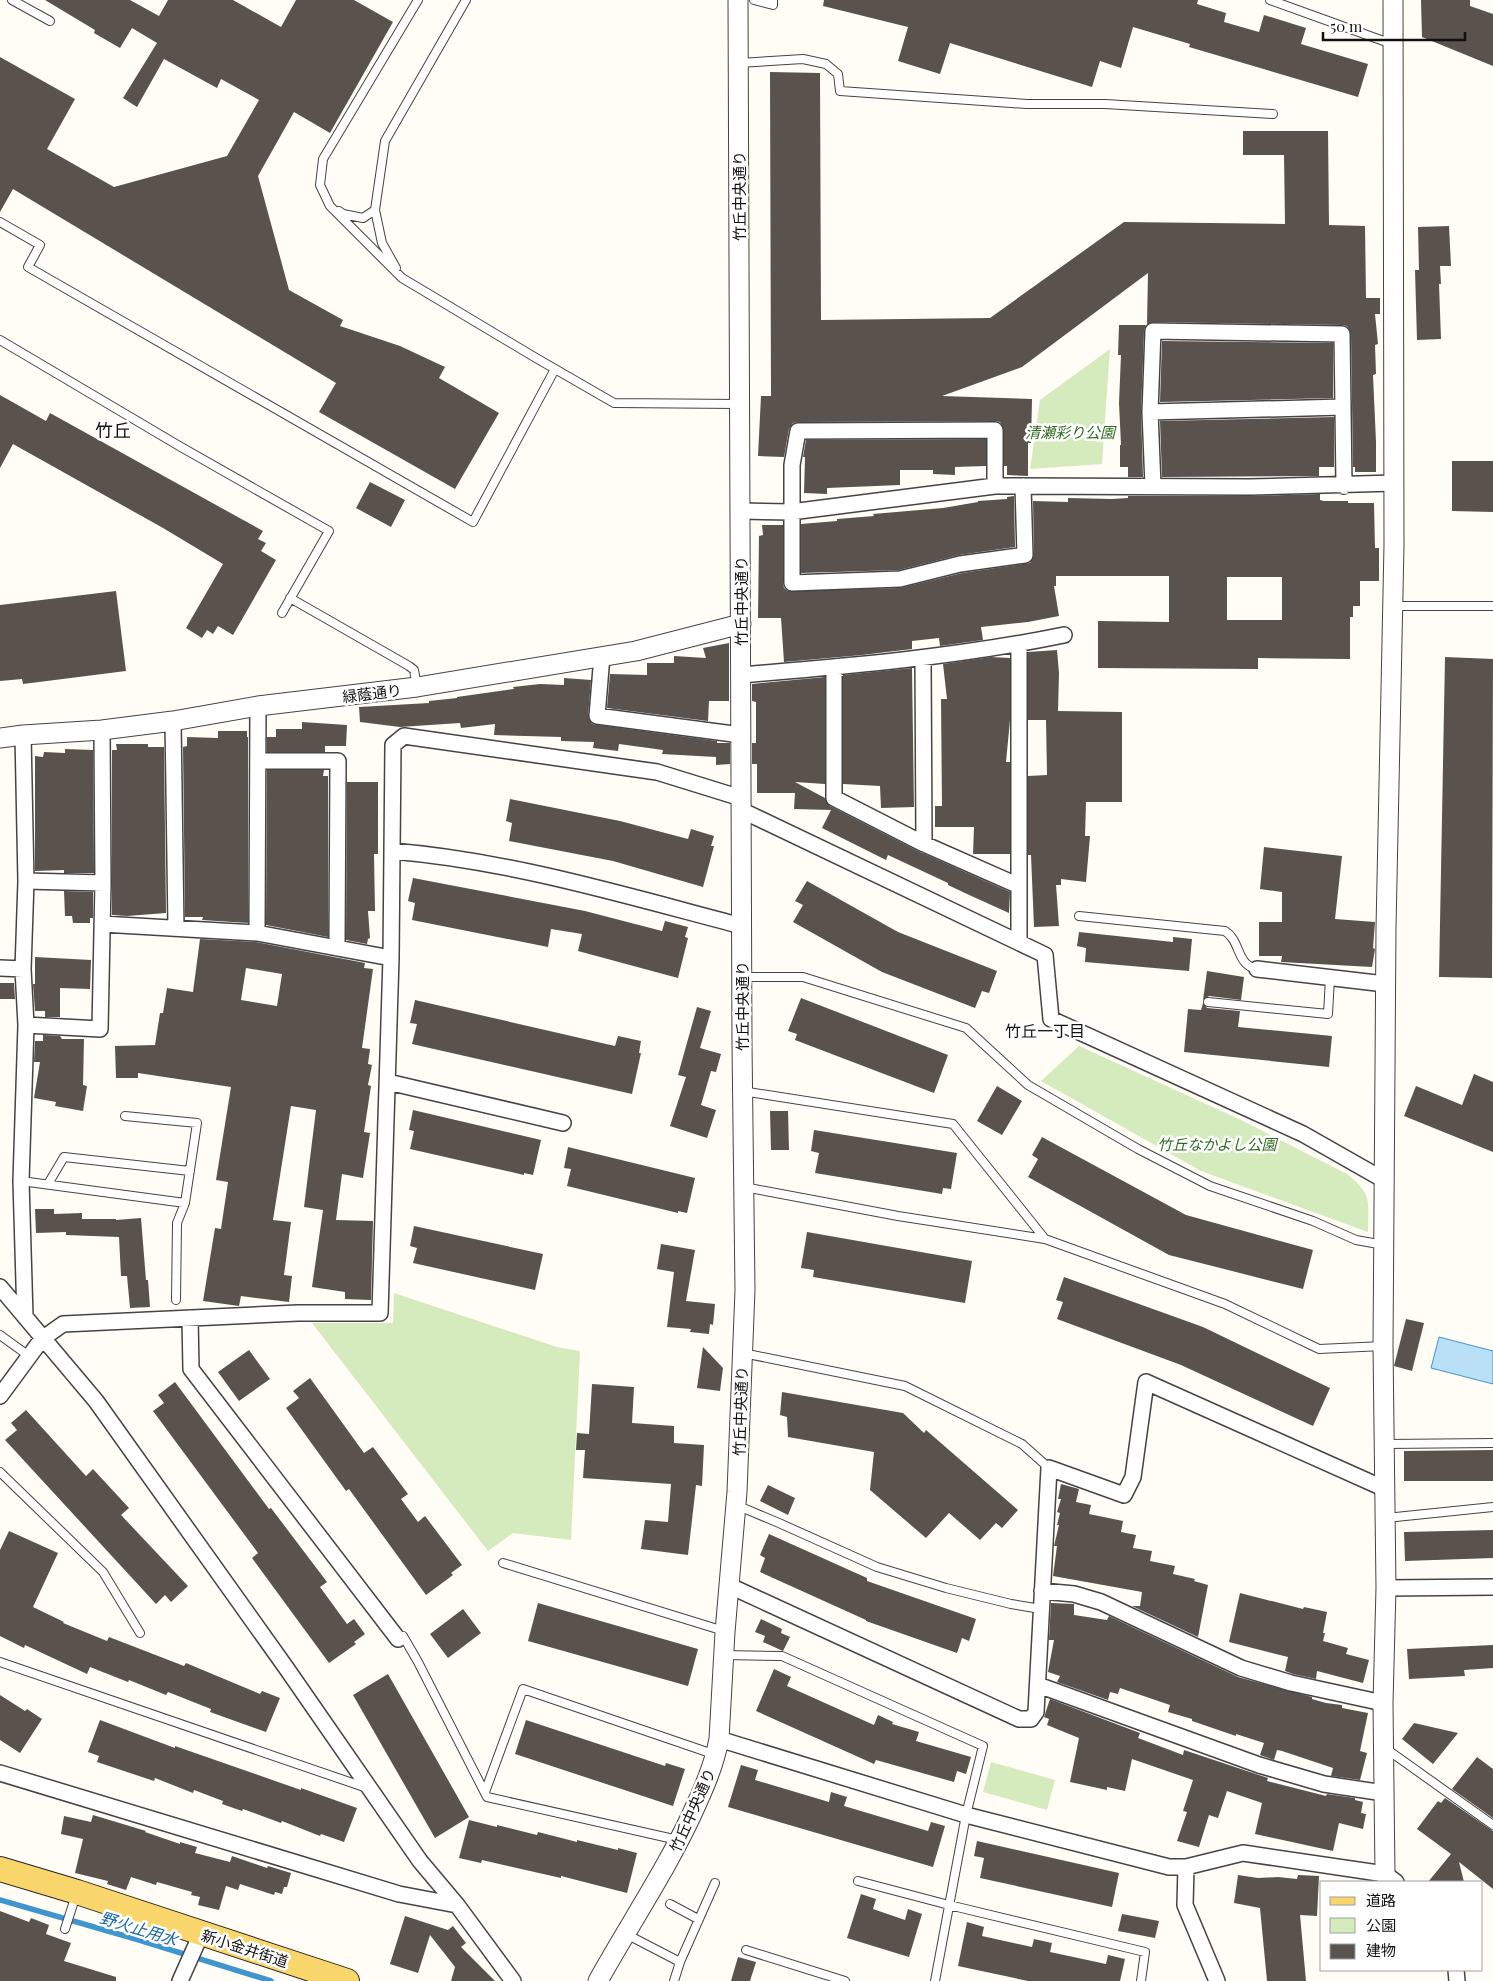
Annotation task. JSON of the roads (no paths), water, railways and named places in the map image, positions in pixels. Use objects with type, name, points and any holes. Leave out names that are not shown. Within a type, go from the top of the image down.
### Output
[{"type":"main road","name":"新小金井街道","points":[[0,1869],[77,1892],[193,1951],[347,1981]]},
{"type":"street","name":"竹丘中央通り","points":[[598,1981],[680,1840],[709,1777],[718,1747],[724,1632],[730,1586],[736,1505],[745,1290],[742,1091],[742,624],[739,404],[738,0]]},
{"type":"street","points":[[718,1747],[966,1815],[1170,1867],[1186,1867],[1243,1853],[1391,1878],[1384,1793],[1383,1703],[1386,1588],[1383,1488],[1383,1346],[1385,984],[1394,483],[1393,0]]},
{"type":"street","points":[[1153,486],[1150,412],[1152,331],[1342,334],[1344,486]]},
{"type":"street","points":[[1150,412],[1343,407]]},
{"type":"street","points":[[995,486],[995,430],[798,431],[792,465],[792,583],[900,579],[960,564],[1025,555],[1023,486]]},
{"type":"street","points":[[741,510],[791,512],[995,486],[1344,486],[1394,483]]},
{"type":"street","name":"緑蔭通り","points":[[0,738],[102,730],[173,721],[258,706],[417,687],[636,651],[742,624]]},
{"type":"street","points":[[741,675],[923,659],[1064,635]]},
{"type":"street","points":[[1019,644],[1019,942]]},
{"type":"street","points":[[602,656],[597,716],[741,735]]},
{"type":"street","points":[[923,659],[924,844]]},
{"type":"street","points":[[834,667],[834,798],[924,844],[974,864],[1019,886]]},
{"type":"street","points":[[257,933],[258,706]]},
{"type":"street","points":[[173,721],[176,928]]},
{"type":"street","points":[[26,1025],[100,1029],[103,883],[102,730]]},
{"type":"street","points":[[22,735],[26,881],[23,969],[26,1025],[21,1181],[25,1317]]},
{"type":"street","points":[[0,1396],[42,1339],[63,1324],[298,1313],[380,1313],[391,958],[393,745],[404,736],[657,772],[741,804],[1045,955],[1051,1019],[1303,1134],[1384,1180]]},
{"type":"street","points":[[258,761],[338,761],[337,948]]},
{"type":"street","points":[[392,851],[443,856],[555,878],[742,926]]},
{"type":"street","points":[[26,881],[103,883]]},
{"type":"street","points":[[102,924],[257,933],[391,958]]},
{"type":"street","points":[[0,968],[23,969]]},
{"type":"street","points":[[1257,969],[1385,984]]},
{"type":"street","points":[[388,1082],[563,1123]]},
{"type":"street","points":[[0,1287],[102,1409],[420,1860],[513,1981]]},
{"type":"street","points":[[190,1318],[190,1369],[401,1638]]},
{"type":"street","points":[[730,1586],[1019,1720],[1031,1719],[1036,1712],[1038,1685],[1049,1468],[1124,1495],[1133,1477],[1146,1382],[1383,1488]]},
{"type":"street","points":[[1386,1588],[1493,1587]]},
{"type":"street","points":[[1042,1591],[1074,1594],[1101,1602],[1241,1668],[1291,1683],[1383,1703]]},
{"type":"street","points":[[1038,1685],[1259,1766],[1324,1784],[1384,1793]]},
{"type":"street","points":[[0,1773],[399,1894],[457,1906]]},
{"type":"street","points":[[1186,1867],[1185,1905],[1217,1981]]},
{"type":"street","points":[[180,1981],[193,1951]]},
{"type":"lane","points":[[12,0],[50,21]]},
{"type":"lane","points":[[418,0],[323,159],[320,185],[330,206],[402,278],[614,403],[739,404]]},
{"type":"lane","points":[[402,278],[382,244],[375,210],[385,141],[466,0]]},
{"type":"lane","points":[[754,0],[773,5],[773,0]]},
{"type":"lane","points":[[1270,0],[1393,44]]},
{"type":"lane","points":[[739,63],[803,59],[826,64],[838,74],[840,91],[1027,104],[1105,104],[1273,114]]},
{"type":"lane","points":[[330,206],[344,214],[363,218],[375,210]]},
{"type":"lane","points":[[0,222],[40,245],[28,267],[473,522],[555,369]]},
{"type":"lane","points":[[0,340],[328,531],[282,613]]},
{"type":"lane","points":[[290,598],[409,666],[414,670],[417,687]]},
{"type":"lane","points":[[1393,606],[1493,606]]},
{"type":"lane","points":[[1079,916],[1226,931],[1234,939],[1237,950],[1244,962],[1250,968],[1257,969]]},
{"type":"lane","points":[[743,977],[803,977],[966,1028],[1028,1085],[1138,1149],[1210,1186],[1314,1221],[1356,1240],[1384,1245]]},
{"type":"lane","points":[[1208,1002],[1328,1014],[1330,978]]},
{"type":"lane","points":[[742,1091],[953,1124],[1045,1239]]},
{"type":"lane","points":[[125,1116],[197,1123],[184,1203],[177,1223],[176,1300]]},
{"type":"lane","points":[[48,1184],[64,1158],[190,1171]]},
{"type":"lane","points":[[21,1181],[184,1203]]},
{"type":"lane","points":[[743,1187],[898,1216],[1045,1239],[1226,1304],[1319,1349],[1383,1346]]},
{"type":"lane","points":[[0,1335],[29,1356]]},
{"type":"lane","points":[[741,1352],[905,1386],[1022,1444],[1049,1468]]},
{"type":"lane","points":[[1383,1444],[1493,1443]]},
{"type":"lane","points":[[0,1472],[103,1572],[140,1633]]},
{"type":"lane","points":[[736,1505],[780,1522],[877,1567],[946,1588],[1011,1604],[1041,1609]]},
{"type":"lane","points":[[1384,1518],[1493,1507]]},
{"type":"lane","points":[[503,1563],[724,1632]]},
{"type":"lane","points":[[401,1638],[418,1662],[487,1797],[680,1840]]},
{"type":"lane","points":[[723,1655],[782,1656],[983,1746],[966,1815],[935,1981]]},
{"type":"lane","points":[[0,1662],[369,1788]]},
{"type":"lane","points":[[485,1792],[523,1689],[718,1747]]},
{"type":"lane","points":[[1384,1747],[1493,1825]]},
{"type":"lane","points":[[858,1881],[1145,1952],[1141,1981]]},
{"type":"lane","points":[[674,1981],[680,1962],[715,1883]]},
{"type":"lane","points":[[65,1929],[77,1892]]},
{"type":"lane","points":[[670,1904],[698,1919]]},
{"type":"lane","points":[[625,1933],[680,1962]]},
{"type":"lane","points":[[746,1950],[845,1981]]},
{"type":"water","points":[[1439,1337],[1493,1351],[1493,1384],[1431,1368]]},
{"type":"waterway","name":"野火止用水","points":[[0,1900],[271,1981]]},
{"type":"district","name":"竹丘","points":[[113,430]]},
{"type":"district","name":"竹丘一丁目","points":[[1045,1030]]},
{"type":"park label","name":"清瀬彩り公園","points":[[1070,432]]},
{"type":"park label","name":"竹丘なかよし公園","points":[[1217,1144]]}]
